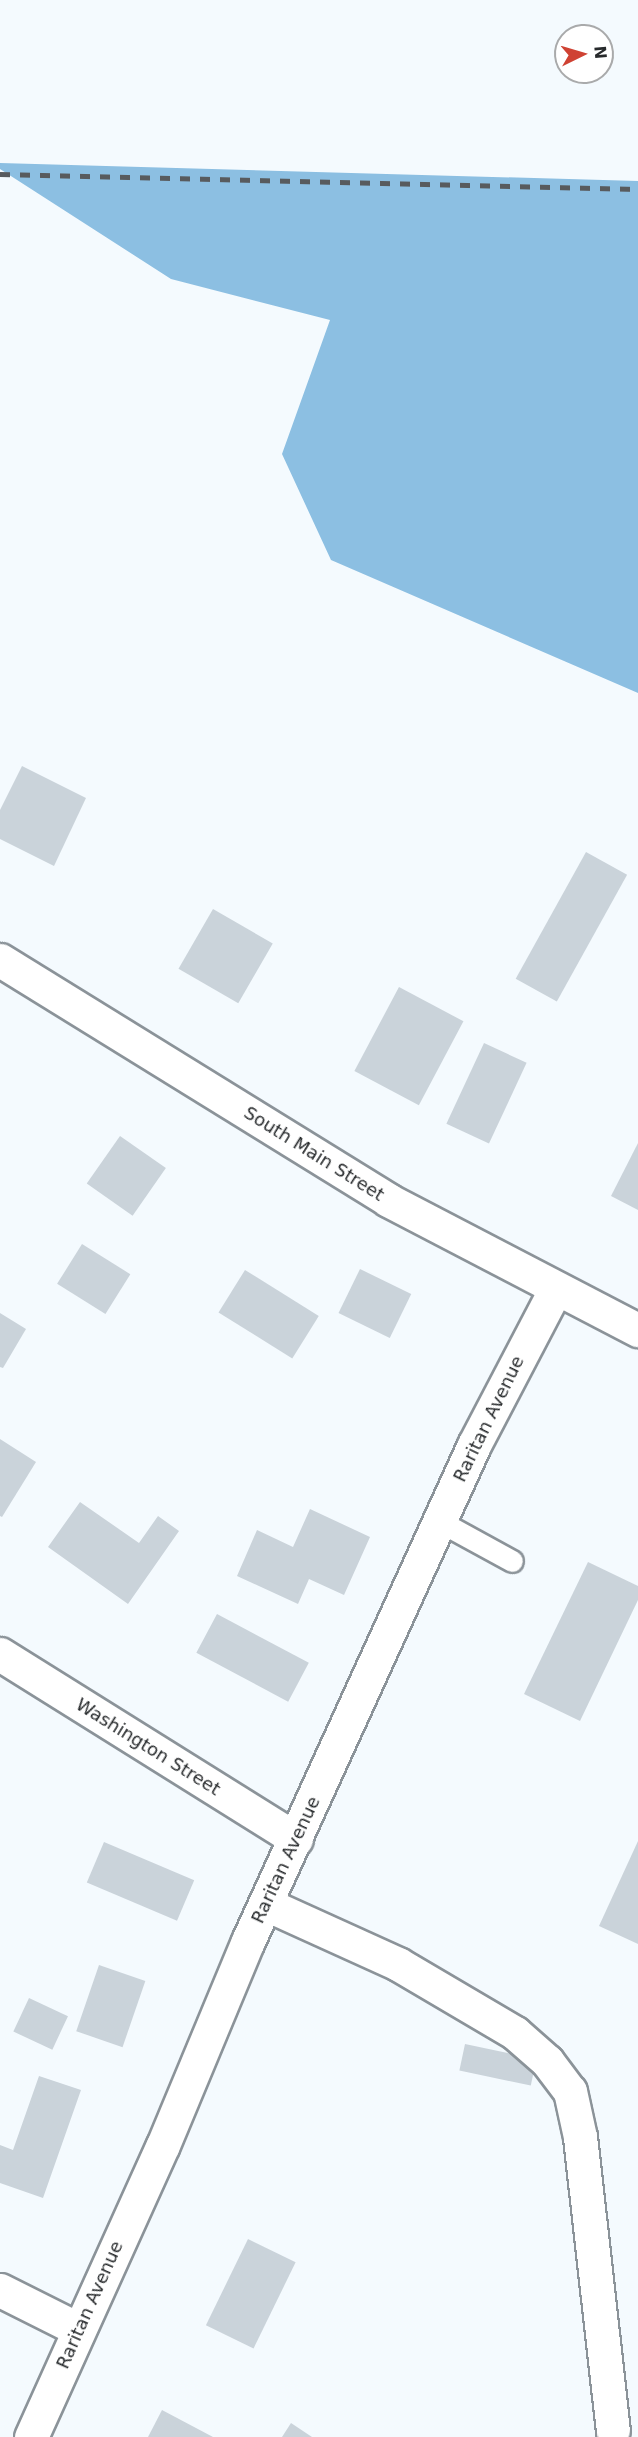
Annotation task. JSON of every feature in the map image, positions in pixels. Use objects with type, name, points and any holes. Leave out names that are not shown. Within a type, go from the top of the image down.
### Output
[{"type":"street","name":"South Main Street","points":[[0,960],[378,1195],[555,1290],[638,1330]]},
{"type":"street","name":"Raritan Avenue","points":[[31,2437],[266,1904],[474,1445],[555,1290]]},
{"type":"street","name":"Washington Street","points":[[0,1654],[296,1839]]},
{"type":"street","points":[[266,1904],[398,1964],[515,2033],[547,2061],[570,2091],[580,2137],[613,2430]]},
{"type":"street","points":[[0,2290],[78,2329]]},
{"type":"lane","points":[[440,1521],[512,1561]]},
{"type":"shaded area","points":[[0,163],[638,181],[638,693],[331,560],[282,454],[330,320],[171,279],[0,169]]},
{"type":"building","points":[[22,766],[86,798],[54,866],[0,839],[0,810]]},
{"type":"building","points":[[586,852],[627,875],[557,1002],[516,979]]},
{"type":"building","points":[[213,909],[273,944],[238,1003],[178,969]]},
{"type":"building","points":[[399,987],[463,1021],[419,1105],[354,1071]]},
{"type":"building","points":[[484,1043],[527,1063],[489,1144],[446,1124]]},
{"type":"building","points":[[120,1136],[166,1168],[133,1216],[87,1184]]},
{"type":"building","points":[[638,1143],[638,1210],[611,1196]]},
{"type":"building","points":[[82,1244],[130,1274],[105,1314],[57,1284]]},
{"type":"building","points":[[360,1269],[411,1294],[390,1338],[339,1313]]},
{"type":"building","points":[[245,1270],[319,1316],[292,1359],[219,1312]]},
{"type":"building","points":[[0,1313],[26,1329],[3,1368],[0,1367]]},
{"type":"building","points":[[0,1439],[36,1462],[2,1517],[0,1516]]},
{"type":"building","points":[[80,1502],[139,1543],[158,1516],[179,1531],[128,1604],[48,1547]]},
{"type":"building","points":[[310,1509],[370,1537],[344,1595],[309,1579],[298,1604],[237,1576],[257,1530],[293,1547]]},
{"type":"building","points":[[588,1562],[638,1586],[638,1600],[580,1721],[524,1694]]},
{"type":"building","points":[[217,1614],[309,1663],[288,1702],[196,1653]]},
{"type":"building","points":[[638,1841],[638,1944],[599,1926]]},
{"type":"building","points":[[104,1842],[194,1880],[177,1921],[87,1883]]},
{"type":"building","points":[[99,1965],[145,1981],[123,2047],[76,2031]]},
{"type":"building","points":[[29,1998],[68,2016],[52,2050],[13,2032]]},
{"type":"building","points":[[465,2044],[536,2059],[531,2086],[459,2070]]},
{"type":"building","points":[[39,2076],[81,2090],[43,2198],[0,2183],[0,2145],[13,2150]]},
{"type":"building","points":[[248,2239],[296,2262],[254,2349],[206,2325]]},
{"type":"building","points":[[162,2410],[213,2437],[148,2437]]},
{"type":"building","points":[[291,2423],[312,2437],[282,2437]]},
{"type":"railway","points":[[0,174],[638,189]]}]
